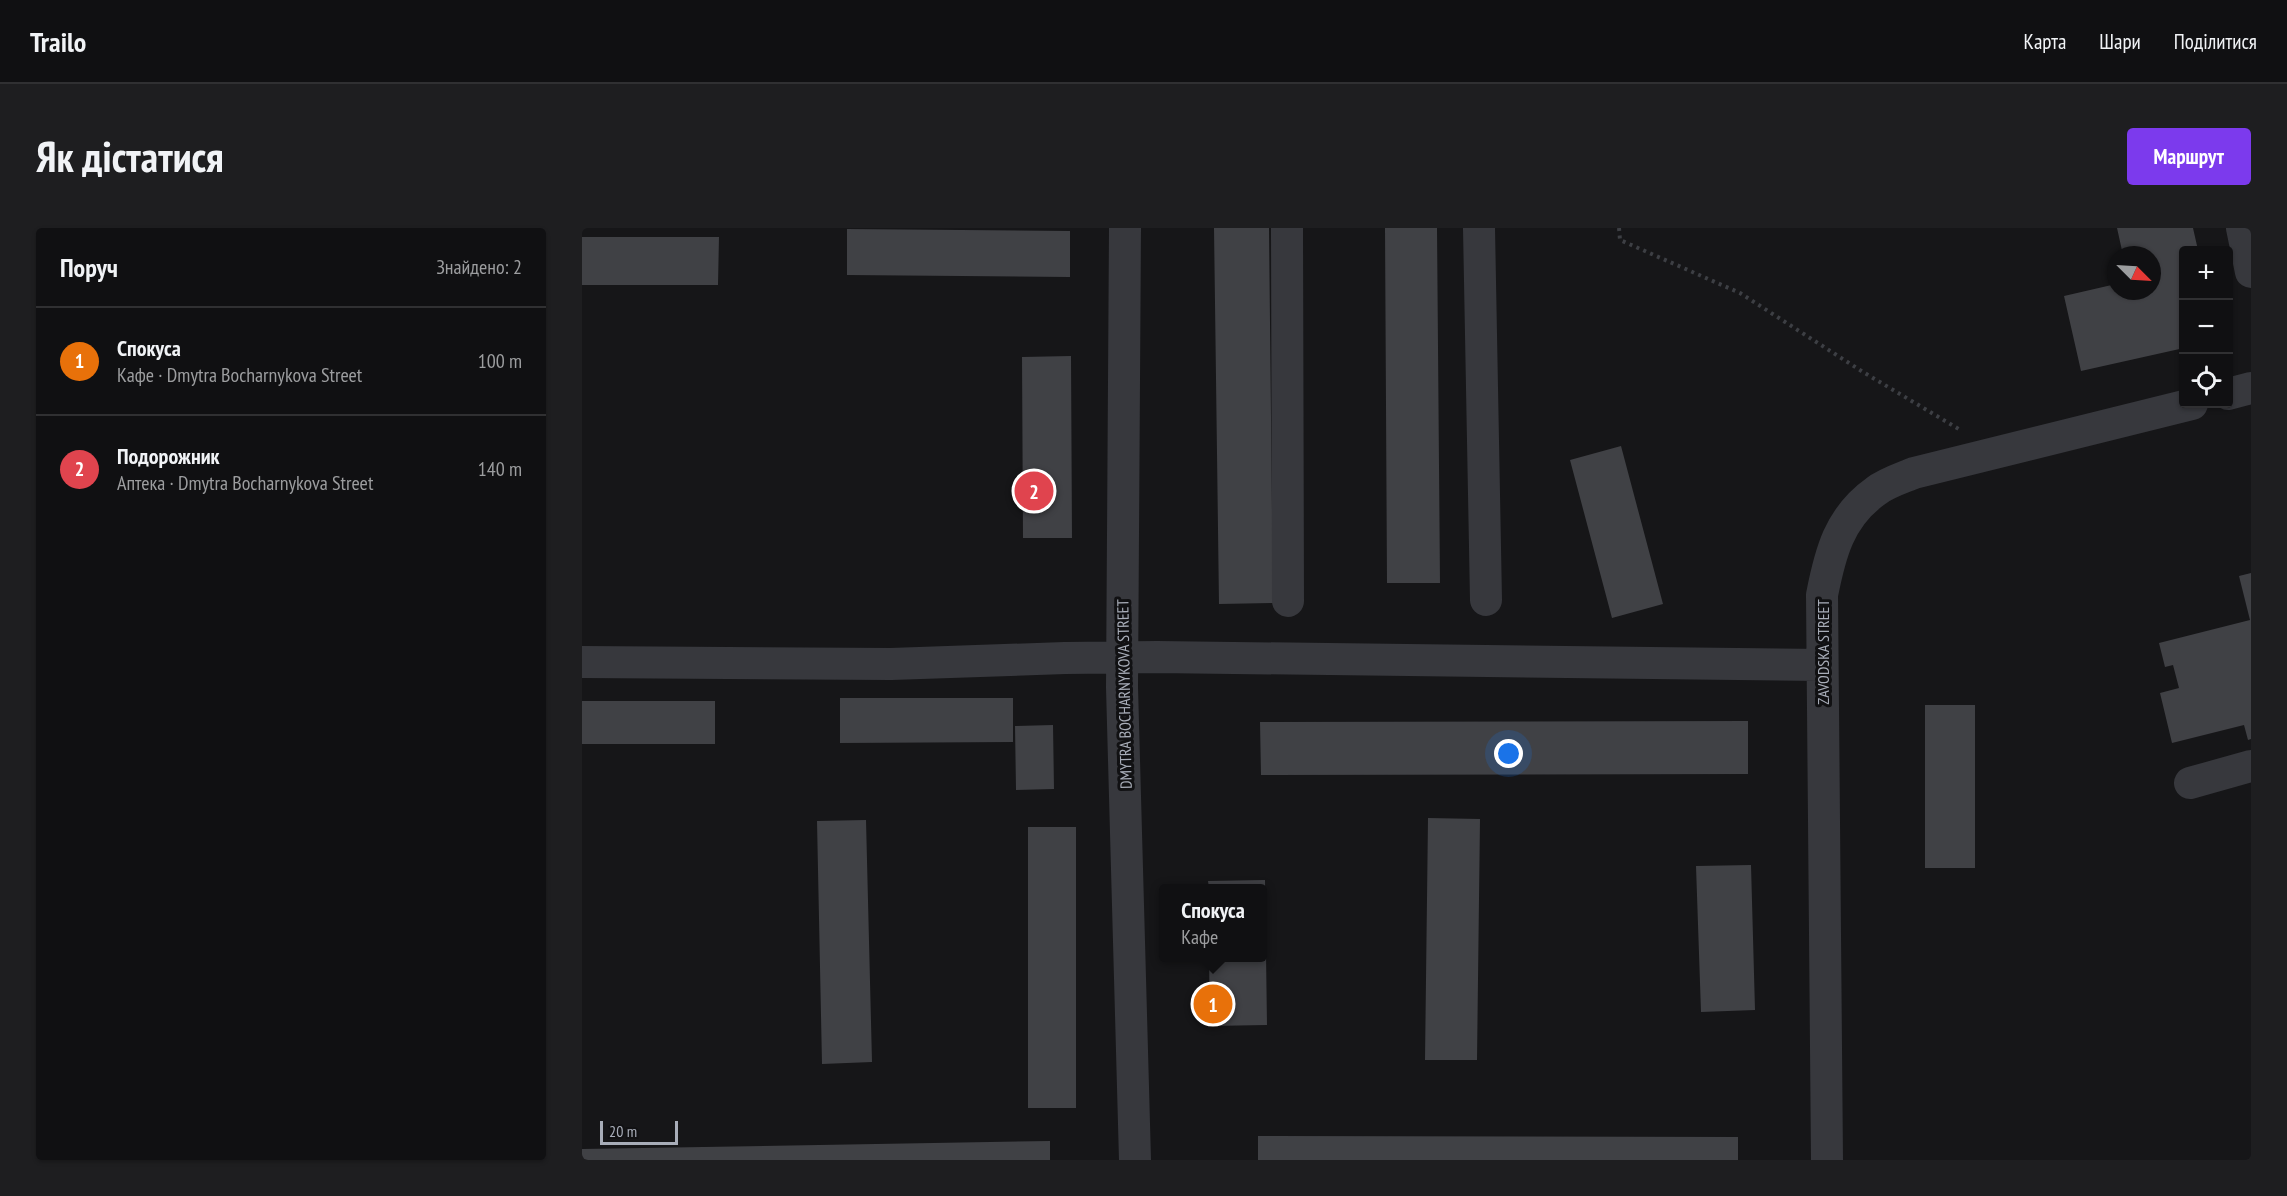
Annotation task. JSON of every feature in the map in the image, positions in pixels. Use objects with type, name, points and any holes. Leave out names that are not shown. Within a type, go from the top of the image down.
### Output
[{"type":"street","name":"DMYTRA BOCHARNYKOVA STREET","points":[[1125,228],[1122,657],[1135,1160]]},
{"type":"street","points":[[1287,228],[1288,602]]},
{"type":"street","points":[[1479,228],[1486,600]]},
{"type":"street","points":[[2242,228],[2251,272]]},
{"type":"street","points":[[2233,393],[2251,388]]},
{"type":"street","name":"ZAVODSKA STREET","points":[[1827,1160],[1822,595],[1831,553],[1847,519],[1876,490],[1914,473],[2179,407]]},
{"type":"street","points":[[582,662],[891,664],[1122,657],[1822,665]]},
{"type":"street","points":[[2190,783],[2251,766]]},
{"type":"path","points":[[1619,228],[1620,240],[1740,293],[1863,372],[1997,453]]},
{"type":"building","points":[[1214,228],[1269,228],[1273,603],[1219,604]]},
{"type":"building","points":[[1385,228],[1437,228],[1440,583],[1387,583]]},
{"type":"building","points":[[2117,228],[2193,228],[2197,246],[2179,246],[2179,349],[2081,371],[2064,296],[2107,286],[2107,300],[2161,300],[2161,246],[2121,246]]},
{"type":"building","points":[[847,229],[1070,231],[1070,277],[847,275]]},
{"type":"building","points":[[582,237],[719,237],[718,285],[582,285]]},
{"type":"building","points":[[1071,356],[1072,538],[1023,538],[1022,357]]},
{"type":"building","points":[[1621,446],[1663,604],[1612,618],[1570,460]]},
{"type":"building","points":[[2251,573],[2251,739],[2248,740],[2244,725],[2172,743],[2160,693],[2179,688],[2173,665],[2165,667],[2159,643],[2250,620],[2239,576]]},
{"type":"building","points":[[840,698],[1013,698],[1013,742],[840,743]]},
{"type":"building","points":[[582,701],[715,701],[715,744],[582,744]]},
{"type":"building","points":[[1925,705],[1975,705],[1975,868],[1925,868]]},
{"type":"building","points":[[1748,721],[1748,774],[1261,775],[1260,722]]},
{"type":"building","points":[[1053,725],[1054,789],[1016,790],[1015,726]]},
{"type":"building","points":[[1428,818],[1480,819],[1477,1060],[1425,1060]]},
{"type":"building","points":[[866,820],[872,1062],[822,1064],[817,821]]},
{"type":"building","points":[[1028,827],[1076,827],[1076,1108],[1028,1108]]},
{"type":"building","points":[[1751,865],[1755,1010],[1701,1012],[1696,866]]},
{"type":"building","points":[[1265,880],[1265,884],[1208,884],[1208,881]]},
{"type":"building","points":[[1209,962],[1266,962],[1267,1025],[1210,1026]]},
{"type":"building","points":[[1258,1136],[1738,1137],[1738,1160],[1258,1160]]},
{"type":"building","points":[[1050,1141],[1050,1160],[582,1160],[582,1149]]},
{"type":"place","name":"Подорожник","points":[[1034,491]]},
{"type":"place","name":"Спокуса","points":[[1213,1004]]}]
